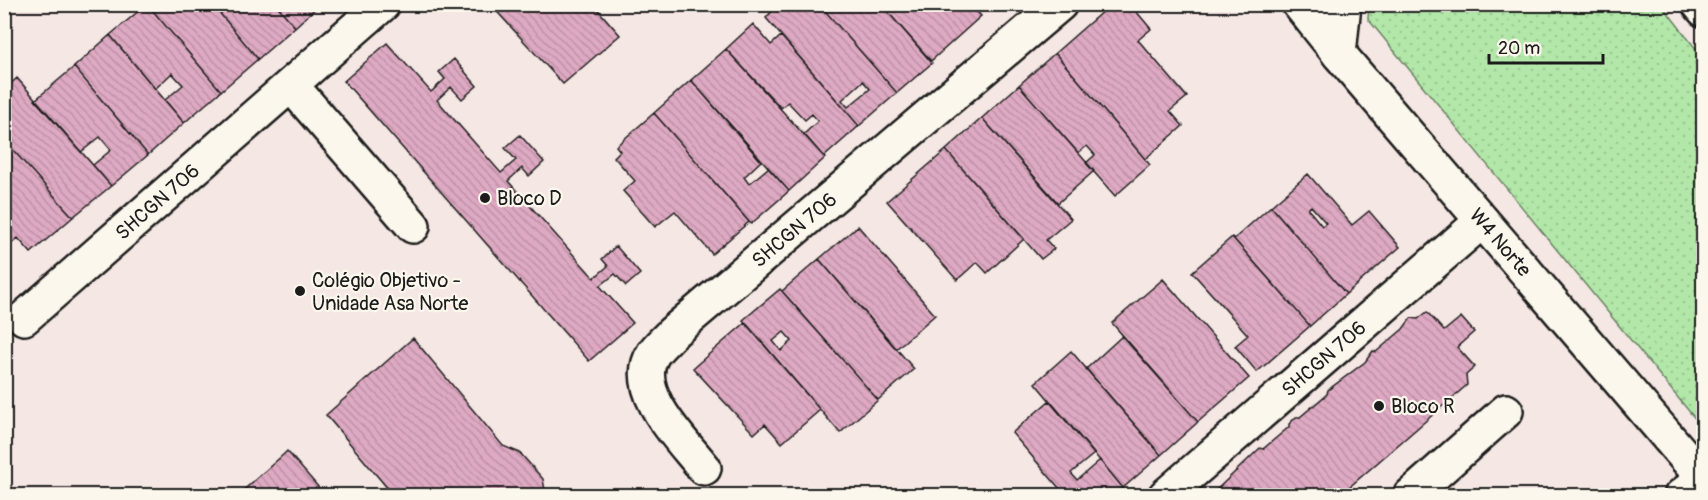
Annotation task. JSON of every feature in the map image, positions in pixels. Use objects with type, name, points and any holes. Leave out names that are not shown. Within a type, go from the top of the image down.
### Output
[{"type":"street","name":"SHCGN 706","points":[[24,318],[383,4]]},
{"type":"street","name":"W4 Norte","points":[[1299,4],[1339,54],[1703,479]]},
{"type":"street","points":[[1339,54],[1344,4]]},
{"type":"street","points":[[1700,4],[1704,10]]},
{"type":"street","name":"SHCGN 706","points":[[704,468],[658,409],[652,397],[647,375],[652,355],[672,333],[1041,10]]},
{"type":"street","points":[[291,85],[413,226]]},
{"type":"street","name":"SHCGN 706","points":[[1165,495],[1482,221]]},
{"type":"street","points":[[1410,495],[1506,411]]},
{"type":"street","points":[[1681,495],[1703,479]]},
{"type":"green space","points":[[1369,5],[1662,5],[1703,58],[1703,417],[1697,421],[1368,19]]},
{"type":"building","points":[[147,4],[221,91],[184,123],[165,100],[183,85],[172,73],[155,89],[110,35]]},
{"type":"building","points":[[147,4],[212,4],[258,59],[221,91]]},
{"type":"building","points":[[212,4],[276,4],[295,27],[258,59]]},
{"type":"building","points":[[276,4],[320,4],[295,27]]},
{"type":"building","points":[[490,4],[593,4],[620,35],[563,84]]},
{"type":"building","points":[[778,4],[819,4],[897,93],[859,126],[766,18]],"holes":[[[863,81],[870,89],[848,107],[842,100]]]},
{"type":"building","points":[[819,4],[881,4],[932,63],[897,93]]},
{"type":"building","points":[[881,4],[970,4],[981,16],[931,61]]},
{"type":"building","points":[[1111,4],[1130,4],[1151,29],[1138,40],[1187,97],[1170,111],[1183,126],[1145,159],[1055,53]]},
{"type":"building","points":[[753,24],[771,45],[781,36],[859,126],[824,157],[804,134],[818,121],[812,114],[805,120],[788,102],[781,108],[726,49]]},
{"type":"building","points":[[110,35],[184,123],[148,155],[74,67]]},
{"type":"building","name":"Bloco D","points":[[387,43],[431,92],[445,79],[439,72],[454,59],[477,86],[462,99],[451,87],[437,100],[501,173],[516,160],[505,148],[520,135],[544,162],[529,176],[522,168],[508,181],[594,278],[608,266],[602,259],[616,246],[640,274],[626,286],[615,274],[600,286],[633,323],[589,361],[344,81]]},
{"type":"building","points":[[726,49],[825,158],[789,191],[691,80]]},
{"type":"building","points":[[1055,53],[1150,165],[1115,196],[1086,163],[1095,155],[1087,146],[1078,153],[1019,85]]},
{"type":"building","points":[[74,67],[148,155],[111,186],[93,165],[111,150],[100,137],[81,152],[35,100]]},
{"type":"building","points":[[17,78],[111,186],[73,217],[4,140],[4,90]]},
{"type":"building","points":[[691,80],[761,161],[744,177],[749,184],[768,168],[789,191],[751,224],[654,113]]},
{"type":"building","points":[[1019,85],[1094,171],[1058,203],[982,118]]},
{"type":"building","points":[[654,113],[749,222],[712,254],[675,211],[655,227],[623,191],[635,181],[614,157],[620,151],[616,146]]},
{"type":"building","points":[[982,118],[1071,219],[1046,240],[1054,249],[1041,259],[946,150]]},
{"type":"building","points":[[4,140],[73,217],[31,253],[18,238],[8,247],[4,243]]},
{"type":"building","points":[[946,150],[1024,239],[987,273],[977,262],[957,280],[887,201]]},
{"type":"building","points":[[1308,174],[1352,225],[1369,211],[1400,247],[1346,294],[1271,206]],"holes":[[[1311,206],[1326,223],[1322,226],[1308,209]]]},
{"type":"building","points":[[1271,206],[1346,294],[1310,326],[1234,239]]},
{"type":"building","points":[[858,226],[935,315],[896,349],[819,259]]},
{"type":"building","points":[[1232,237],[1310,326],[1257,372],[1235,346],[1248,335],[1192,272]]},
{"type":"building","points":[[819,259],[914,369],[878,400],[782,291]]},
{"type":"building","points":[[1163,279],[1249,378],[1198,422],[1112,323]]},
{"type":"building","points":[[780,289],[878,400],[840,433],[743,320]],"holes":[[[784,332],[792,341],[781,351],[773,341]]]},
{"type":"building","name":"Bloco R","points":[[1427,312],[1444,331],[1461,317],[1474,332],[1457,347],[1475,367],[1466,375],[1467,385],[1339,496],[1210,496],[1260,448],[1263,449],[1289,427],[1296,417],[1300,417],[1327,394],[1328,390],[1365,362],[1373,351],[1376,352],[1403,329],[1411,318],[1418,319]]},
{"type":"building","points":[[745,323],[820,410],[782,443],[765,424],[754,434],[693,368]]},
{"type":"building","points":[[1122,336],[1198,422],[1161,455],[1086,369]]},
{"type":"building","points":[[413,338],[503,446],[520,453],[543,479],[546,496],[394,496],[326,415]]},
{"type":"building","points":[[1071,351],[1161,455],[1123,488],[1035,383]]},
{"type":"building","points":[[1049,401],[1094,454],[1071,473],[1077,480],[1100,460],[1123,488],[1114,496],[1066,496],[1012,433]]},
{"type":"building","points":[[287,451],[326,496],[237,496],[284,454]]},
{"type":"place","name":"Bloco D","points":[[485,198]]},
{"type":"place","name":"Colégio Objetivo - Unidade Asa Norte","points":[[300,291]]},
{"type":"place","name":"Bloco R","points":[[1379,406]]}]
